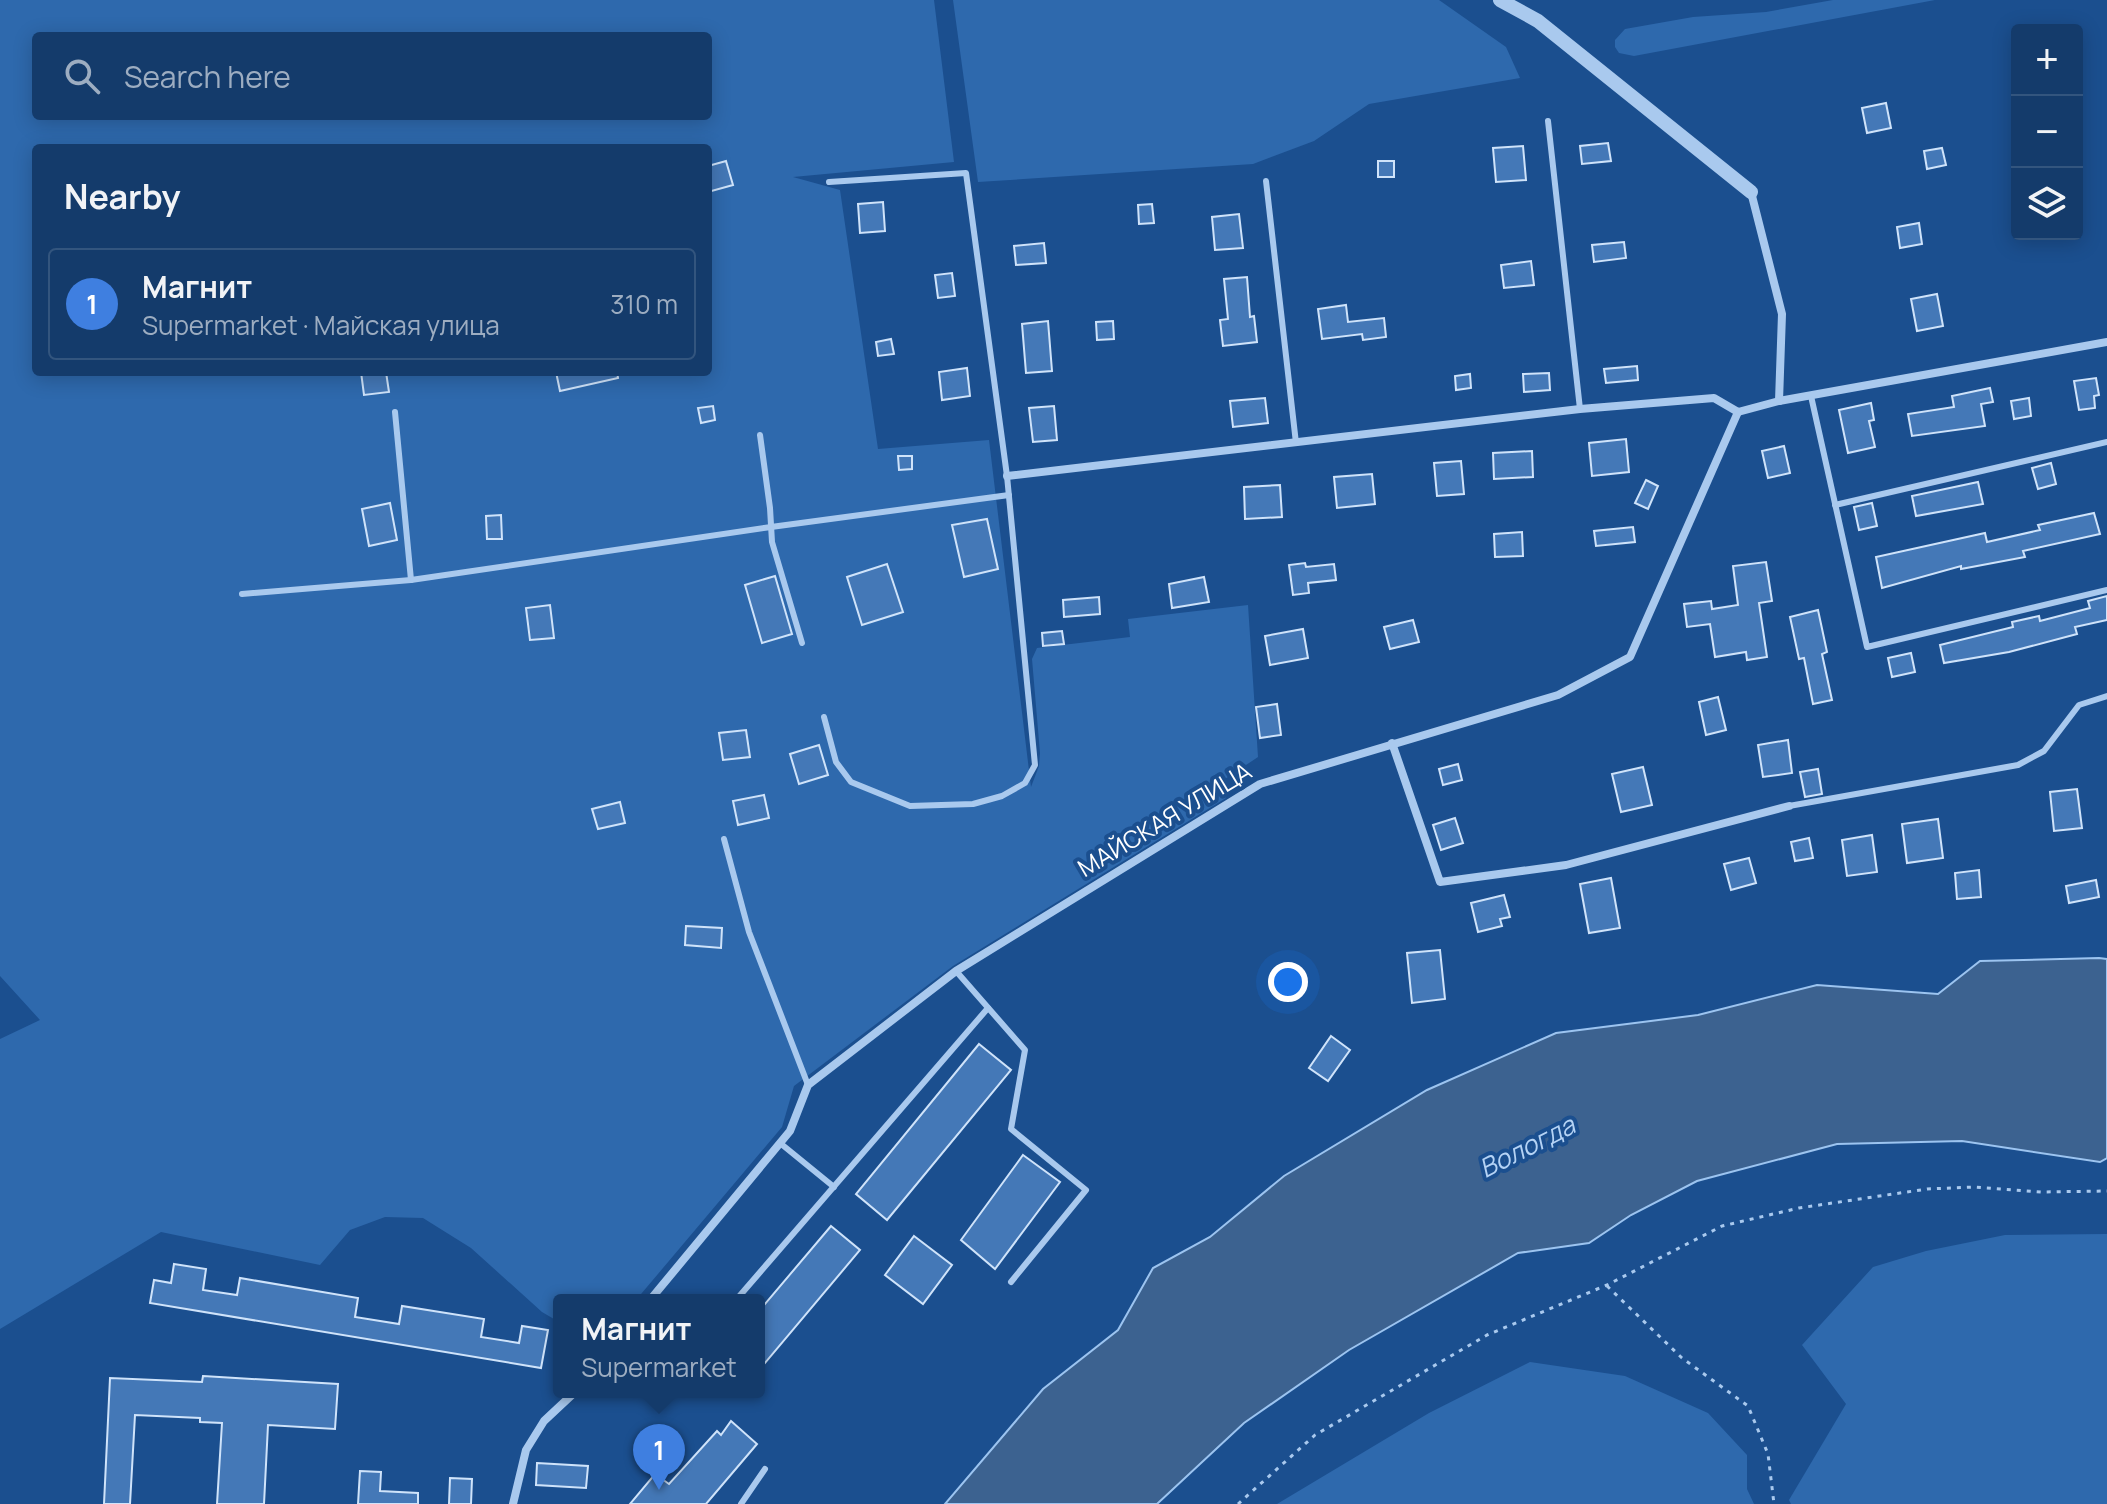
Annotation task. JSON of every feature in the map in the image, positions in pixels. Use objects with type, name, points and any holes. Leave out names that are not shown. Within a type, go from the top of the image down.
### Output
[{"type":"street","points":[[1500,0],[1538,21],[1751,192],[1782,314],[1779,401]]},
{"type":"street","points":[[1007,476],[1580,409],[1714,398],[1738,412],[1779,401],[2107,342]]},
{"type":"street","name":"МАЙСКАЯ УЛИЦА","points":[[808,1085],[956,971],[1260,784],[1558,695],[1630,657],[1738,412]]},
{"type":"street","points":[[1392,743],[1440,882],[1566,865],[1789,806]]},
{"type":"street","points":[[655,1294],[790,1131],[808,1085]]},
{"type":"street","points":[[513,1504],[526,1450],[544,1421],[569,1398]]},
{"type":"lane","points":[[1548,121],[1580,409]]},
{"type":"lane","points":[[824,717],[836,762],[851,782],[910,806],[973,804],[1002,796],[1025,783],[1035,765],[1007,476],[966,173],[829,182]]},
{"type":"lane","points":[[1266,181],[1296,443]]},
{"type":"lane","points":[[1811,396],[1867,647],[2107,590]]},
{"type":"lane","points":[[395,412],[411,580]]},
{"type":"lane","points":[[760,435],[772,542],[802,643]]},
{"type":"lane","points":[[1835,505],[2107,442]]},
{"type":"lane","points":[[242,594],[411,580],[1009,495]]},
{"type":"lane","points":[[1789,806],[2018,765],[2044,751],[2079,705],[2107,696]]},
{"type":"lane","points":[[724,839],[749,932],[808,1085]]},
{"type":"lane","points":[[956,971],[1025,1050],[1011,1129],[1086,1190],[1011,1282]]},
{"type":"lane","points":[[741,1294],[988,1008]]},
{"type":"lane","points":[[780,1143],[834,1187]]},
{"type":"lane","points":[[741,1504],[765,1469]]},
{"type":"path","points":[[1238,1504],[1315,1435],[1487,1335],[1607,1285],[1722,1226],[1799,1208],[1927,1189],[1974,1187],[2041,1192],[2107,1191]]},
{"type":"path","points":[[1607,1285],[1682,1358],[1748,1406],[1768,1454],[1774,1504]]},
{"type":"shaded area","points":[[0,0],[934,0],[954,162],[793,177],[840,190],[878,449],[989,440],[1031,787],[1040,753],[1032,659],[1037,648],[1130,637],[1128,619],[1248,605],[1258,757],[1219,783],[1226,798],[953,966],[794,1086],[782,1127],[641,1294],[553,1294],[553,1318],[471,1248],[423,1218],[385,1217],[350,1230],[320,1265],[161,1232],[0,1329],[0,1039],[40,1020],[0,976]]},
{"type":"shaded area","points":[[953,0],[1439,0],[1506,47],[1520,78],[1369,104],[1314,141],[1253,164],[978,182]]},
{"type":"shaded area","points":[[1833,0],[1935,0],[1634,56],[1619,53],[1615,47],[1615,40],[1625,29],[1693,17],[1766,12]]},
{"type":"shaded area","points":[[2107,1234],[2107,1504],[1791,1504],[1789,1500],[1846,1404],[1802,1345],[1873,1267],[1926,1251],[2005,1235]]},
{"type":"shaded area","points":[[1530,1362],[1625,1376],[1708,1413],[1747,1455],[1747,1489],[1754,1504],[1277,1504],[1429,1413]]},
{"type":"water","name":"Вологда","points":[[2107,959],[2107,1158],[2100,1162],[1962,1141],[1837,1144],[1697,1181],[1631,1215],[1589,1243],[1518,1253],[1349,1350],[1244,1423],[1157,1504],[945,1504],[1043,1389],[1118,1330],[1153,1268],[1210,1237],[1284,1176],[1427,1090],[1556,1033],[1698,1015],[1817,985],[1938,994],[1980,961]]},
{"type":"building","points":[[1886,103],[1891,128],[1867,133],[1862,108]]},
{"type":"building","points":[[1608,143],[1611,161],[1582,164],[1580,146]]},
{"type":"building","points":[[1523,146],[1526,180],[1496,182],[1493,148]]},
{"type":"building","points":[[1942,148],[1946,165],[1927,169],[1924,151]]},
{"type":"building","points":[[726,161],[733,185],[712,191],[712,165]]},
{"type":"building","points":[[1378,161],[1394,161],[1394,177],[1378,177]]},
{"type":"building","points":[[883,202],[885,231],[860,233],[858,204]]},
{"type":"building","points":[[1152,204],[1154,223],[1139,224],[1138,205]]},
{"type":"building","points":[[1239,214],[1243,248],[1215,250],[1212,217]]},
{"type":"building","points":[[1919,223],[1922,244],[1900,248],[1897,227]]},
{"type":"building","points":[[1624,242],[1626,258],[1594,262],[1592,245]]},
{"type":"building","points":[[1044,243],[1046,263],[1016,265],[1014,246]]},
{"type":"building","points":[[1531,261],[1534,285],[1504,288],[1501,265]]},
{"type":"building","points":[[952,273],[955,296],[938,298],[935,275]]},
{"type":"building","points":[[1247,277],[1250,317],[1254,316],[1257,342],[1223,346],[1220,320],[1228,319],[1224,279]]},
{"type":"building","points":[[1937,294],[1943,326],[1917,331],[1911,299]]},
{"type":"building","points":[[1346,305],[1348,322],[1384,318],[1386,337],[1363,340],[1362,334],[1322,339],[1318,309]]},
{"type":"building","points":[[1048,321],[1052,371],[1026,373],[1022,324]]},
{"type":"building","points":[[1113,321],[1114,339],[1097,340],[1096,322]]},
{"type":"building","points":[[891,339],[894,354],[878,356],[876,342]]},
{"type":"building","points":[[1637,366],[1638,380],[1606,383],[1604,369]]},
{"type":"building","points":[[967,368],[970,396],[942,400],[939,372]]},
{"type":"building","points":[[1549,373],[1550,390],[1524,392],[1523,374]]},
{"type":"building","points":[[1470,374],[1471,388],[1456,390],[1455,376]]},
{"type":"building","points":[[362,376],[387,376],[389,392],[364,395]]},
{"type":"building","points":[[557,376],[618,376],[618,378],[560,391]]},
{"type":"building","points":[[2096,378],[2099,395],[2094,396],[2095,408],[2079,410],[2074,381]]},
{"type":"building","points":[[1990,388],[1993,402],[1981,404],[1985,426],[1912,436],[1908,414],[1954,407],[1952,396]]},
{"type":"building","points":[[1265,398],[1268,423],[1233,427],[1230,401]]},
{"type":"building","points":[[2029,398],[2031,416],[2014,419],[2011,401]]},
{"type":"building","points":[[1871,403],[1874,420],[1869,421],[1875,447],[1848,453],[1839,410]]},
{"type":"building","points":[[713,406],[715,420],[701,423],[698,408]]},
{"type":"building","points":[[1054,406],[1057,440],[1033,442],[1029,408]]},
{"type":"building","points":[[1626,439],[1629,472],[1592,476],[1589,443]]},
{"type":"building","points":[[1784,446],[1790,473],[1768,478],[1762,451]]},
{"type":"building","points":[[1532,451],[1533,477],[1494,479],[1493,453]]},
{"type":"building","points":[[898,456],[912,456],[912,469],[899,470]]},
{"type":"building","points":[[1461,461],[1464,494],[1437,496],[1434,463]]},
{"type":"building","points":[[2051,463],[2056,484],[2038,489],[2032,468]]},
{"type":"building","points":[[1372,474],[1375,504],[1337,508],[1334,477]]},
{"type":"building","points":[[1646,480],[1658,486],[1648,509],[1635,503]]},
{"type":"building","points":[[1978,482],[1983,504],[1916,516],[1912,496]]},
{"type":"building","points":[[1280,485],[1282,517],[1245,519],[1244,487]]},
{"type":"building","points":[[390,503],[397,540],[369,546],[362,509]]},
{"type":"building","points":[[1872,503],[1877,526],[1859,530],[1854,507]]},
{"type":"building","points":[[2094,513],[2100,534],[2023,551],[2025,557],[1961,569],[1961,566],[1882,588],[1876,557],[1985,533],[1987,542],[2040,530],[2038,525]]},
{"type":"building","points":[[501,515],[502,539],[487,539],[486,516]]},
{"type":"building","points":[[987,519],[998,569],[964,577],[952,525]]},
{"type":"building","points":[[1633,527],[1635,542],[1596,546],[1594,531]]},
{"type":"building","points":[[1522,532],[1523,556],[1495,557],[1494,534]]},
{"type":"building","points":[[1766,562],[1772,601],[1759,603],[1767,657],[1747,660],[1746,652],[1715,657],[1710,624],[1687,627],[1684,604],[1711,601],[1712,609],[1738,605],[1733,566]]},
{"type":"building","points":[[1305,563],[1306,567],[1334,564],[1336,580],[1308,583],[1309,593],[1293,595],[1289,565]]},
{"type":"building","points":[[887,564],[903,612],[862,625],[847,577]]},
{"type":"building","points":[[775,576],[792,634],[762,643],[745,585]]},
{"type":"building","points":[[1204,577],[1209,602],[1172,608],[1169,584]]},
{"type":"building","points":[[2107,596],[2107,620],[2075,627],[2077,634],[2009,652],[1944,663],[1940,645],[2013,627],[2012,622],[2039,616],[2040,621],[2090,608],[2088,601]]},
{"type":"building","points":[[1099,597],[1100,614],[1064,617],[1063,600]]},
{"type":"building","points":[[550,605],[554,638],[530,640],[526,608]]},
{"type":"building","points":[[1818,610],[1827,652],[1822,654],[1832,700],[1813,704],[1804,658],[1799,659],[1790,617]]},
{"type":"building","points":[[1413,620],[1419,642],[1390,649],[1384,627]]},
{"type":"building","points":[[1303,629],[1308,658],[1270,665],[1265,636]]},
{"type":"building","points":[[1062,631],[1064,644],[1043,646],[1042,633]]},
{"type":"building","points":[[1911,653],[1915,672],[1892,677],[1888,658]]},
{"type":"building","points":[[1718,697],[1726,730],[1706,735],[1699,702]]},
{"type":"building","points":[[1277,704],[1281,735],[1260,738],[1256,707]]},
{"type":"building","points":[[746,730],[750,757],[723,760],[719,733]]},
{"type":"building","points":[[1788,740],[1792,773],[1763,777],[1758,745]]},
{"type":"building","points":[[819,745],[828,775],[799,784],[790,754]]},
{"type":"building","points":[[1458,764],[1462,780],[1443,785],[1439,769]]},
{"type":"building","points":[[1643,767],[1652,805],[1621,812],[1612,774]]},
{"type":"building","points":[[1818,769],[1822,794],[1805,797],[1800,772]]},
{"type":"building","points":[[2077,789],[2082,828],[2054,831],[2050,792]]},
{"type":"building","points":[[764,795],[769,818],[738,825],[733,801]]},
{"type":"building","points":[[620,802],[625,823],[598,829],[592,809]]},
{"type":"building","points":[[1455,818],[1463,843],[1441,850],[1433,825]]},
{"type":"building","points":[[1938,819],[1943,858],[1907,863],[1902,824]]},
{"type":"building","points":[[1872,835],[1877,872],[1847,876],[1842,840]]},
{"type":"building","points":[[1809,838],[1813,858],[1795,861],[1791,842]]},
{"type":"building","points":[[1749,858],[1756,883],[1731,890],[1724,864]]},
{"type":"building","points":[[1979,870],[1981,897],[1957,899],[1955,873]]},
{"type":"building","points":[[1611,878],[1620,928],[1589,933],[1580,884]]},
{"type":"building","points":[[2096,880],[2099,897],[2069,903],[2066,886]]},
{"type":"building","points":[[1504,895],[1510,917],[1500,919],[1502,926],[1478,932],[1471,903]]},
{"type":"building","points":[[686,926],[722,928],[721,948],[685,945]]},
{"type":"building","points":[[1440,950],[1445,999],[1412,1003],[1407,953]]},
{"type":"building","points":[[1331,1036],[1350,1050],[1328,1081],[1309,1068]]},
{"type":"building","points":[[979,1044],[1011,1070],[887,1220],[856,1194]]},
{"type":"building","points":[[1023,1155],[1060,1182],[995,1269],[961,1240]]},
{"type":"building","points":[[831,1226],[860,1250],[765,1363],[765,1304]]},
{"type":"building","points":[[914,1236],[952,1265],[923,1304],[885,1275]]},
{"type":"building","points":[[174,1264],[206,1269],[203,1290],[237,1295],[240,1278],[358,1298],[355,1317],[399,1324],[402,1306],[484,1319],[481,1337],[519,1343],[522,1326],[548,1330],[541,1368],[150,1303],[154,1280],[171,1283]]},
{"type":"building","points":[[203,1376],[338,1384],[335,1429],[268,1425],[264,1504],[217,1504],[222,1423],[200,1422],[200,1418],[135,1415],[130,1504],[104,1504],[110,1378],[202,1382]]},
{"type":"building","points":[[731,1421],[757,1444],[706,1504],[630,1504],[655,1474],[669,1484],[717,1431],[721,1435]]},
{"type":"building","points":[[537,1463],[588,1466],[586,1488],[536,1485]]},
{"type":"building","points":[[360,1471],[381,1472],[380,1491],[418,1493],[418,1504],[358,1504]]},
{"type":"building","points":[[450,1478],[472,1479],[471,1504],[449,1504]]},
{"type":"place","name":"Магнит","points":[[659,1490]]}]
